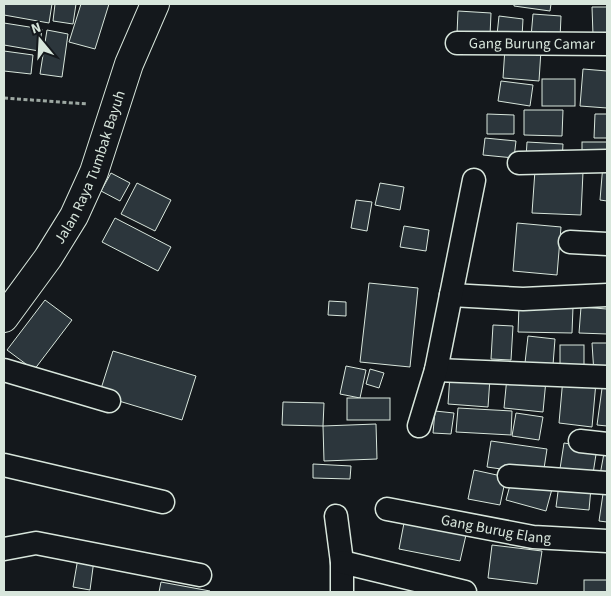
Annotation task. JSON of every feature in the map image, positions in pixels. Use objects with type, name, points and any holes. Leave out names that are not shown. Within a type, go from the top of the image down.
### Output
[{"type":"street","name":"Jalan Raya Tumbak Bayuh","points":[[4,318],[48,258],[74,216],[94,172],[129,64],[155,4]]},
{"type":"street","name":"Gang Burung Camar","points":[[457,42],[607,44]]},
{"type":"street","points":[[519,163],[607,161]]},
{"type":"street","points":[[419,426],[436,370],[474,180]]},
{"type":"street","points":[[570,242],[607,244]]},
{"type":"street","points":[[451,295],[523,299],[607,295]]},
{"type":"street","points":[[4,370],[109,401]]},
{"type":"street","points":[[436,370],[607,377]]},
{"type":"street","points":[[580,441],[607,444]]},
{"type":"street","points":[[4,465],[163,502]]},
{"type":"street","points":[[508,476],[607,483]]},
{"type":"street","name":"Gang Burug Elang","points":[[387,509],[533,536],[607,541]]},
{"type":"street","points":[[336,516],[342,562],[342,592]]},
{"type":"street","points":[[4,549],[36,543],[200,574]]},
{"type":"street","points":[[342,562],[406,586],[465,592]]},
{"type":"path","points":[[4,98],[116,106]]},
{"type":"building","points":[[4,4],[52,4],[49,23],[4,15]]},
{"type":"building","points":[[55,4],[76,4],[73,24],[53,21]]},
{"type":"building","points":[[81,4],[109,4],[95,49],[69,42]]},
{"type":"building","points":[[514,4],[551,4],[550,11],[514,6]]},
{"type":"building","points":[[592,7],[607,7],[607,35],[593,35]]},
{"type":"building","points":[[458,11],[491,13],[490,36],[457,34]]},
{"type":"building","points":[[533,14],[561,16],[560,39],[531,37]]},
{"type":"building","points":[[499,16],[523,19],[522,37],[497,35]]},
{"type":"building","points":[[4,23],[42,29],[39,51],[4,45]]},
{"type":"building","points":[[47,30],[68,34],[62,77],[40,74]]},
{"type":"building","points":[[505,48],[541,50],[539,81],[503,78]]},
{"type":"building","points":[[4,51],[33,55],[31,74],[4,71]]},
{"type":"building","points":[[583,69],[607,71],[607,108],[580,106]]},
{"type":"building","points":[[542,79],[575,79],[575,106],[542,106]]},
{"type":"building","points":[[501,81],[533,85],[530,106],[498,101]]},
{"type":"building","points":[[524,110],[563,110],[562,136],[524,135]]},
{"type":"building","points":[[487,114],[514,115],[514,134],[487,134]]},
{"type":"building","points":[[595,114],[607,114],[607,138],[594,138]]},
{"type":"building","points":[[485,138],[516,141],[514,158],[483,155]]},
{"type":"building","points":[[527,142],[563,144],[562,161],[526,158]]},
{"type":"building","points":[[582,142],[607,142],[607,157],[582,157]]},
{"type":"building","points":[[603,164],[607,164],[607,201],[600,200]]},
{"type":"building","points":[[535,170],[583,172],[581,215],[532,213]]},
{"type":"building","points":[[111,173],[130,183],[120,201],[101,191]]},
{"type":"building","points":[[137,183],[171,200],[155,231],[121,214]]},
{"type":"building","points":[[380,183],[404,187],[400,210],[375,205]]},
{"type":"building","points":[[356,200],[372,202],[367,231],[351,228]]},
{"type":"building","points":[[115,218],[171,247],[158,271],[102,242]]},
{"type":"building","points":[[517,223],[561,227],[557,275],[513,271]]},
{"type":"building","points":[[404,226],[429,230],[426,251],[400,247]]},
{"type":"building","points":[[369,283],[418,288],[410,367],[360,362]]},
{"type":"building","points":[[45,300],[72,320],[34,370],[7,350]]},
{"type":"building","points":[[329,301],[346,302],[346,316],[328,315]]},
{"type":"building","points":[[519,306],[573,307],[572,333],[518,332]]},
{"type":"building","points":[[581,307],[607,309],[607,334],[579,333]]},
{"type":"building","points":[[493,325],[513,326],[511,360],[491,359]]},
{"type":"building","points":[[528,336],[555,339],[553,365],[525,363]]},
{"type":"building","points":[[592,343],[607,343],[607,374],[594,374]]},
{"type":"building","points":[[560,345],[584,345],[584,366],[560,366]]},
{"type":"building","points":[[113,351],[196,376],[182,420],[99,395]]},
{"type":"building","points":[[346,366],[366,370],[360,398],[340,394]]},
{"type":"building","points":[[370,369],[384,373],[379,388],[366,384]]},
{"type":"building","points":[[450,375],[490,378],[488,407],[448,404]]},
{"type":"building","points":[[507,377],[546,380],[543,412],[504,408]]},
{"type":"building","points":[[563,378],[596,382],[592,427],[559,423]]},
{"type":"building","points":[[603,381],[607,382],[607,426],[597,425]]},
{"type":"building","points":[[347,398],[390,398],[390,420],[347,420]]},
{"type":"building","points":[[283,402],[324,403],[323,426],[282,425]]},
{"type":"building","points":[[458,408],[512,411],[511,435],[456,432]]},
{"type":"building","points":[[435,411],[454,413],[451,434],[433,433]]},
{"type":"building","points":[[516,413],[543,417],[539,440],[512,436]]},
{"type":"building","points":[[376,424],[377,459],[324,461],[323,426]]},
{"type":"building","points":[[491,441],[547,449],[543,475],[487,467]]},
{"type":"building","points":[[564,443],[597,448],[592,480],[559,475]]},
{"type":"building","points":[[604,453],[607,454],[607,476],[600,475]]},
{"type":"building","points":[[313,464],[351,466],[350,479],[313,478]]},
{"type":"building","points":[[474,470],[506,477],[500,505],[468,499]]},
{"type":"building","points":[[512,478],[552,489],[546,511],[506,500]]},
{"type":"building","points":[[559,484],[591,488],[589,510],[556,507]]},
{"type":"building","points":[[604,487],[607,487],[607,522],[599,521]]},
{"type":"building","points":[[404,523],[466,535],[460,561],[399,549]]},
{"type":"building","points":[[492,545],[542,551],[537,584],[488,578]]},
{"type":"building","points":[[78,558],[94,560],[90,590],[73,587]]},
{"type":"building","points":[[584,580],[607,580],[607,592],[584,592]]},
{"type":"building","points":[[161,582],[210,591],[210,592],[159,592]]}]
